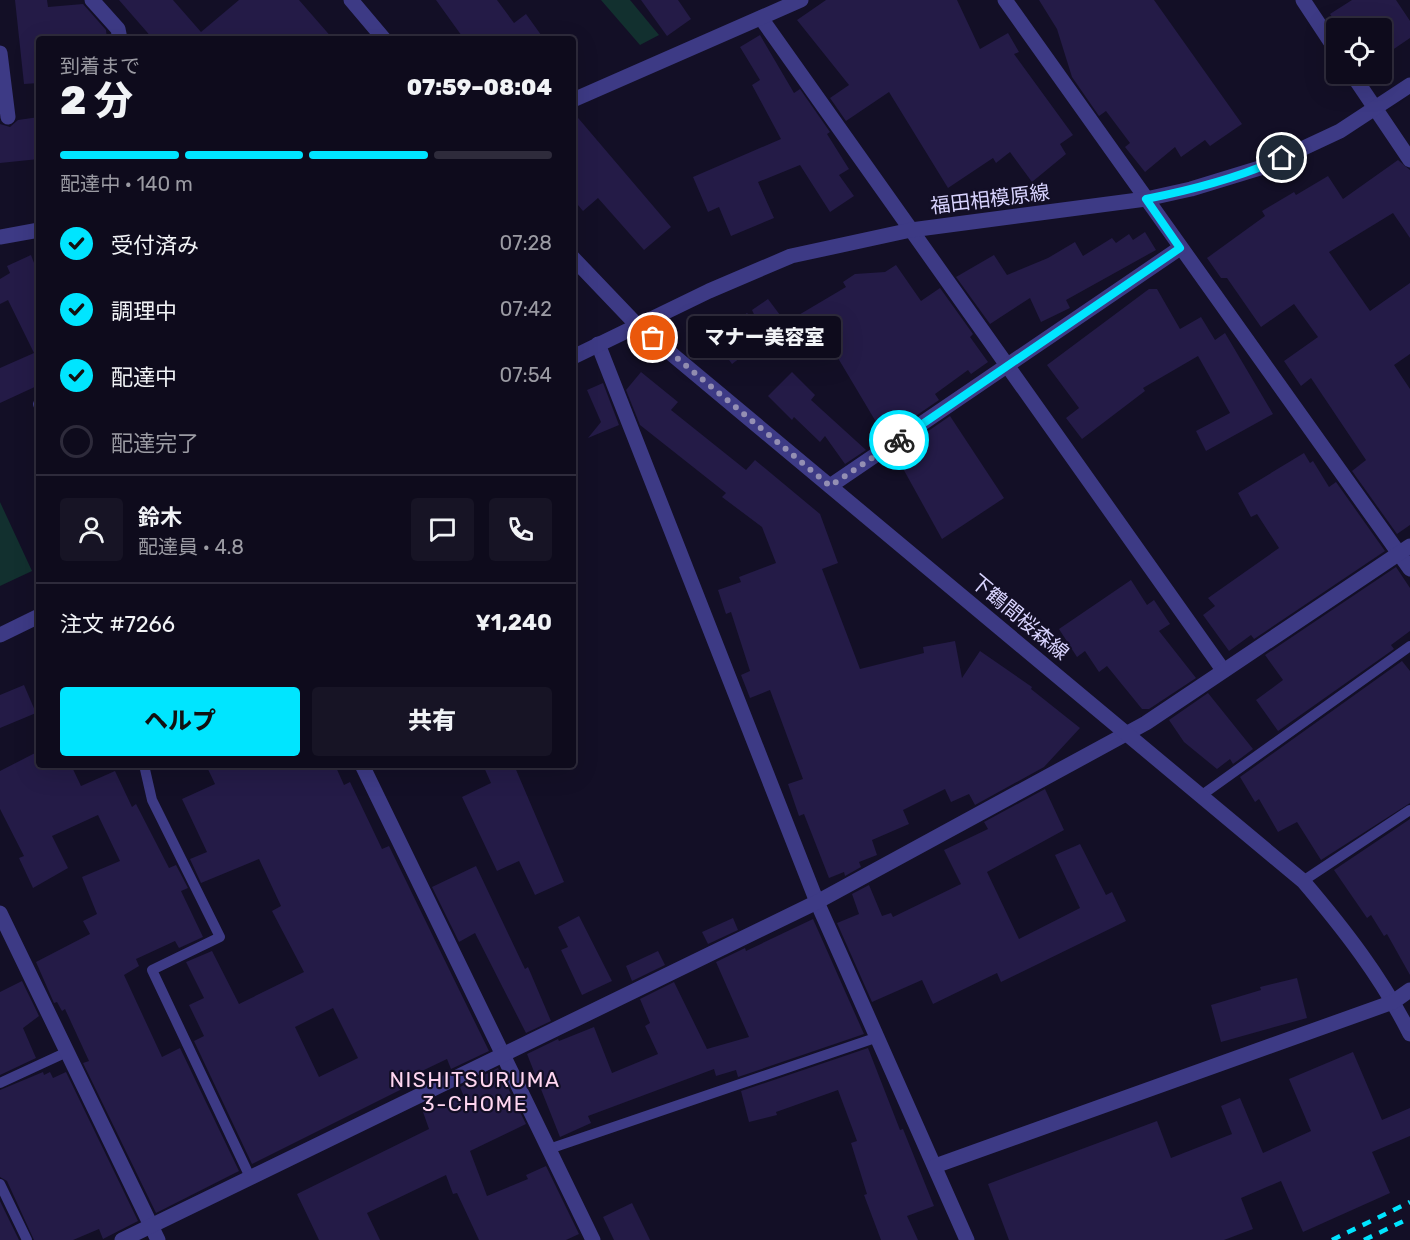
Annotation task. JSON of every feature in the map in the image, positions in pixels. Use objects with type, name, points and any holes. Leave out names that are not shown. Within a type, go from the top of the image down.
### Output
[{"type":"street","points":[[92,0],[118,29],[119,36]]},
{"type":"street","points":[[351,0],[381,36]]},
{"type":"street","points":[[576,99],[801,0]]},
{"type":"street","points":[[1005,0],[1180,248],[1405,550],[1410,569]]},
{"type":"street","points":[[1303,0],[1326,35]]},
{"type":"street","points":[[762,18],[1223,670]]},
{"type":"street","points":[[0,53],[9,117]]},
{"type":"street","points":[[1359,84],[1410,160]]},
{"type":"street","name":"福田相模原線","points":[[576,355],[637,325],[791,256],[911,230],[1146,199],[1191,189],[1263,167],[1340,131],[1410,85]]},
{"type":"street","points":[[0,237],[36,231]]},
{"type":"street","points":[[830,486],[1180,248]]},
{"type":"street","name":"下鶴間桜森線","points":[[576,261],[637,325],[1202,795],[1303,882],[1343,929],[1394,1002],[1410,1034]]},
{"type":"street","points":[[598,344],[817,902],[967,1240]]},
{"type":"street","points":[[122,1240],[154,1233],[250,1177],[817,902],[1127,734],[1405,550]]},
{"type":"street","points":[[0,635],[36,617]]},
{"type":"street","points":[[363,768],[593,1240]]},
{"type":"street","points":[[0,913],[154,1233]]},
{"type":"street","points":[[935,1166],[1394,1002],[1410,990]]},
{"type":"lane","points":[[1202,795],[1410,646]]},
{"type":"lane","points":[[145,768],[152,800],[220,937],[152,970],[250,1177]]},
{"type":"lane","points":[[1303,882],[1410,810]]},
{"type":"lane","points":[[549,1149],[878,1037]]},
{"type":"lane","points":[[0,1083],[67,1052]]},
{"type":"lane","points":[[0,1184],[27,1240]]},
{"type":"green space","points":[[601,0],[630,0],[659,35],[640,45]]},
{"type":"green space","points":[[0,502],[32,571],[0,586]]},
{"type":"building","points":[[15,0],[47,0],[48,7],[83,4],[106,30],[107,36],[36,36],[36,83],[24,84]]},
{"type":"building","points":[[119,0],[173,0],[201,32],[239,0],[299,0],[330,36],[150,36]]},
{"type":"building","points":[[436,0],[497,0],[514,23],[526,14],[542,36],[462,36]]},
{"type":"building","points":[[641,0],[678,0],[691,19],[667,36]]},
{"type":"building","points":[[826,0],[957,0],[980,49],[1008,33],[1019,52],[1014,54],[1073,135],[1060,144],[1066,154],[1032,182],[1010,152],[996,163],[993,158],[948,188],[889,92],[846,121],[830,98],[849,85],[797,20]]},
{"type":"building","points":[[1039,0],[1154,0],[1242,124],[1210,146],[1205,140],[1181,157],[1175,147],[1145,172],[1125,147],[1130,143],[1106,111],[1099,116],[1072,77],[1057,29]]},
{"type":"building","points":[[1352,0],[1396,0],[1410,21],[1410,38],[1392,50],[1392,18],[1333,18],[1330,14]]},
{"type":"building","points":[[760,35],[794,93],[800,89],[830,132],[827,134],[849,169],[839,175],[854,196],[830,212],[800,165],[758,182],[774,218],[731,236],[719,207],[708,212],[693,177],[781,139],[752,85],[760,80],[740,47]]},
{"type":"building","points":[[576,116],[671,227],[644,250],[598,198],[583,211],[576,203]]},
{"type":"building","points":[[36,117],[36,159],[0,163],[0,124],[10,127],[18,120]]},
{"type":"building","points":[[1398,160],[1410,170],[1410,238],[1393,213],[1329,252],[1370,311],[1410,283],[1410,354],[1394,365],[1410,389],[1410,525],[1397,534],[1352,471],[1366,460],[1311,378],[1301,386],[1284,361],[1318,337],[1294,304],[1261,327],[1227,278],[1221,278],[1207,258],[1265,216],[1262,211],[1294,192],[1296,195],[1328,176],[1343,199]]},
{"type":"building","points":[[1145,232],[1156,250],[1066,300],[1070,308],[1041,322],[1030,298],[990,324],[956,277],[994,255],[1007,275],[1048,258],[1075,242],[1083,256],[1112,238],[1116,243],[1129,234],[1133,240]]},
{"type":"building","points":[[31,255],[36,268],[36,386],[0,403],[0,368],[34,353],[8,300],[0,304],[0,279],[10,273],[7,266]]},
{"type":"building","points":[[896,265],[921,301],[940,288],[973,334],[970,337],[988,362],[971,374],[968,370],[935,394],[939,400],[885,437],[832,348],[820,355],[797,316],[846,287],[843,282],[855,274],[885,272]]},
{"type":"building","points":[[1149,289],[1157,289],[1180,329],[1201,317],[1215,340],[1225,333],[1273,414],[1206,451],[1196,431],[1230,413],[1198,356],[1143,388],[1145,391],[1082,439],[1066,418],[1079,408],[1047,365]]},
{"type":"building","points":[[768,299],[786,323],[732,364],[721,349],[722,331],[747,313],[760,327],[752,310]]},
{"type":"building","points":[[641,372],[678,402],[671,410],[746,470],[755,460],[820,514],[838,563],[822,569],[860,669],[924,653],[923,647],[955,641],[962,678],[980,651],[1032,687],[1031,689],[1080,728],[1044,767],[975,805],[969,794],[951,802],[945,789],[903,810],[909,824],[872,840],[877,855],[859,862],[861,867],[845,876],[844,872],[829,878],[804,814],[799,816],[788,784],[803,779],[770,690],[750,698],[741,675],[750,671],[731,612],[726,614],[718,590],[741,582],[739,577],[776,563],[762,527],[722,497],[726,493],[640,425],[626,390]]},
{"type":"building","points":[[792,372],[815,395],[811,400],[866,450],[845,464],[825,436],[820,442],[794,417],[792,420],[768,396]]},
{"type":"building","points":[[603,383],[619,425],[588,438],[601,422],[587,390]]},
{"type":"building","points":[[950,416],[1004,498],[942,539],[895,454]]},
{"type":"building","points":[[1304,453],[1310,463],[1313,461],[1329,487],[1336,482],[1385,551],[1254,639],[1251,635],[1229,651],[1203,615],[1215,606],[1208,598],[1279,548],[1257,514],[1251,517],[1238,493]]},
{"type":"building","points":[[1396,567],[1410,588],[1410,631],[1391,645],[1394,649],[1278,731],[1256,700],[1283,680],[1265,655]]},
{"type":"building","points":[[1131,580],[1147,605],[1154,600],[1170,624],[1159,631],[1196,678],[1149,709],[1142,709],[1107,666],[1099,672],[1085,651],[1077,657],[1059,629]]},
{"type":"building","points":[[1402,661],[1410,671],[1410,803],[1321,860],[1297,822],[1278,832],[1259,799],[1255,802],[1240,777]]},
{"type":"building","points":[[24,685],[36,713],[0,728],[0,695]]},
{"type":"building","points":[[1208,693],[1253,749],[1233,764],[1230,759],[1217,769],[1184,742],[1169,720]]},
{"type":"building","points":[[36,753],[36,768],[72,768],[81,786],[115,771],[132,807],[136,804],[169,868],[176,865],[188,888],[181,891],[203,937],[179,948],[175,941],[136,959],[139,966],[124,975],[162,1057],[180,1048],[239,1171],[156,1213],[83,1063],[89,1061],[65,1009],[62,1011],[57,1002],[54,1003],[36,962],[90,934],[83,921],[97,914],[82,877],[120,861],[98,815],[52,836],[68,868],[33,888],[19,858],[24,856],[0,809],[0,771]]},
{"type":"building","points":[[207,768],[336,768],[344,785],[350,782],[382,849],[389,846],[489,1051],[451,1069],[447,1059],[399,1082],[402,1089],[252,1164],[194,1041],[204,1036],[189,1005],[204,998],[186,962],[212,951],[239,1004],[304,972],[272,911],[281,906],[259,859],[201,883],[190,859],[207,852],[182,799],[215,784]],"holes":[[[333,1008],[358,1058],[319,1077],[295,1027]]]},
{"type":"building","points":[[484,768],[515,768],[564,882],[535,895],[519,861],[497,871],[462,797],[491,783]]},
{"type":"building","points":[[1045,789],[1064,830],[987,872],[1019,939],[1080,908],[1055,855],[1080,844],[1106,895],[1112,892],[1126,921],[1001,982],[997,973],[933,1004],[922,980],[872,1002],[837,923],[859,914],[852,894],[869,885],[882,916],[891,913],[893,917],[961,884],[944,850],[988,829],[984,822]]},
{"type":"building","points":[[1410,819],[1410,975],[1387,934],[1384,936],[1371,915],[1367,918],[1334,870]]},
{"type":"building","points":[[476,866],[525,969],[528,967],[551,1021],[526,1033],[475,933],[459,942],[432,887]]},
{"type":"building","points":[[579,916],[612,981],[582,995],[561,950],[568,947],[558,927]]},
{"type":"building","points":[[733,918],[738,930],[708,944],[702,932]]},
{"type":"building","points":[[813,919],[864,1034],[738,1077],[736,1070],[716,1076],[714,1069],[588,1116],[591,1123],[560,1137],[527,1054],[558,1039],[559,1041],[594,1027],[612,1073],[658,1054],[645,1026],[650,1023],[640,999],[674,982],[707,1049],[749,1037],[716,962],[745,948],[746,951]]},
{"type":"building","points":[[658,951],[665,965],[632,981],[626,966]]},
{"type":"building","points":[[1297,978],[1307,1018],[1221,1042],[1211,1005],[1261,990],[1260,987]]},
{"type":"building","points":[[22,981],[39,1016],[23,1028],[36,1058],[0,1075],[0,992]]},
{"type":"building","points":[[868,1048],[900,1130],[903,1129],[934,1206],[907,1216],[918,1240],[881,1240],[864,1195],[867,1194],[851,1143],[857,1141],[838,1090],[776,1112],[777,1115],[749,1122],[741,1091]]},
{"type":"building","points":[[1353,1052],[1382,1120],[1410,1108],[1410,1136],[1372,1152],[1390,1193],[1303,1232],[1281,1181],[1241,1198],[1253,1229],[1224,1240],[1009,1240],[988,1184],[1157,1121],[1171,1158],[1232,1134],[1221,1106],[1240,1098],[1263,1153],[1311,1131],[1289,1079]]},
{"type":"building","points":[[498,1068],[526,1124],[470,1151],[487,1196],[528,1179],[526,1175],[546,1166],[579,1234],[566,1240],[479,1240],[457,1193],[453,1194],[446,1175],[367,1213],[380,1240],[319,1240],[297,1194],[429,1129],[423,1112],[464,1097],[460,1087]]},
{"type":"building","points":[[43,1072],[44,1075],[50,1072],[53,1078],[66,1072],[138,1221],[103,1239],[99,1229],[73,1240],[34,1240],[7,1181],[0,1177],[0,1090]]},
{"type":"building","points":[[0,1201],[19,1240],[0,1240]]},
{"type":"building","points":[[632,1203],[650,1240],[614,1240],[603,1217]]},
{"type":"railway","points":[[1332,1240],[1410,1202]]},
{"type":"railway","points":[[1364,1240],[1410,1218]]},
{"type":"way so far","points":[[653,338],[830,486],[899,440]]},
{"type":"place","name":"マナー美容室","points":[[653,338]]},
{"type":"district","name":"NISHITSURUMA 3-CHOME","points":[[475,1092]]},
{"type":"route","points":[[899,440],[1180,248],[1146,199],[1191,189],[1263,167],[1282,158]]}]
